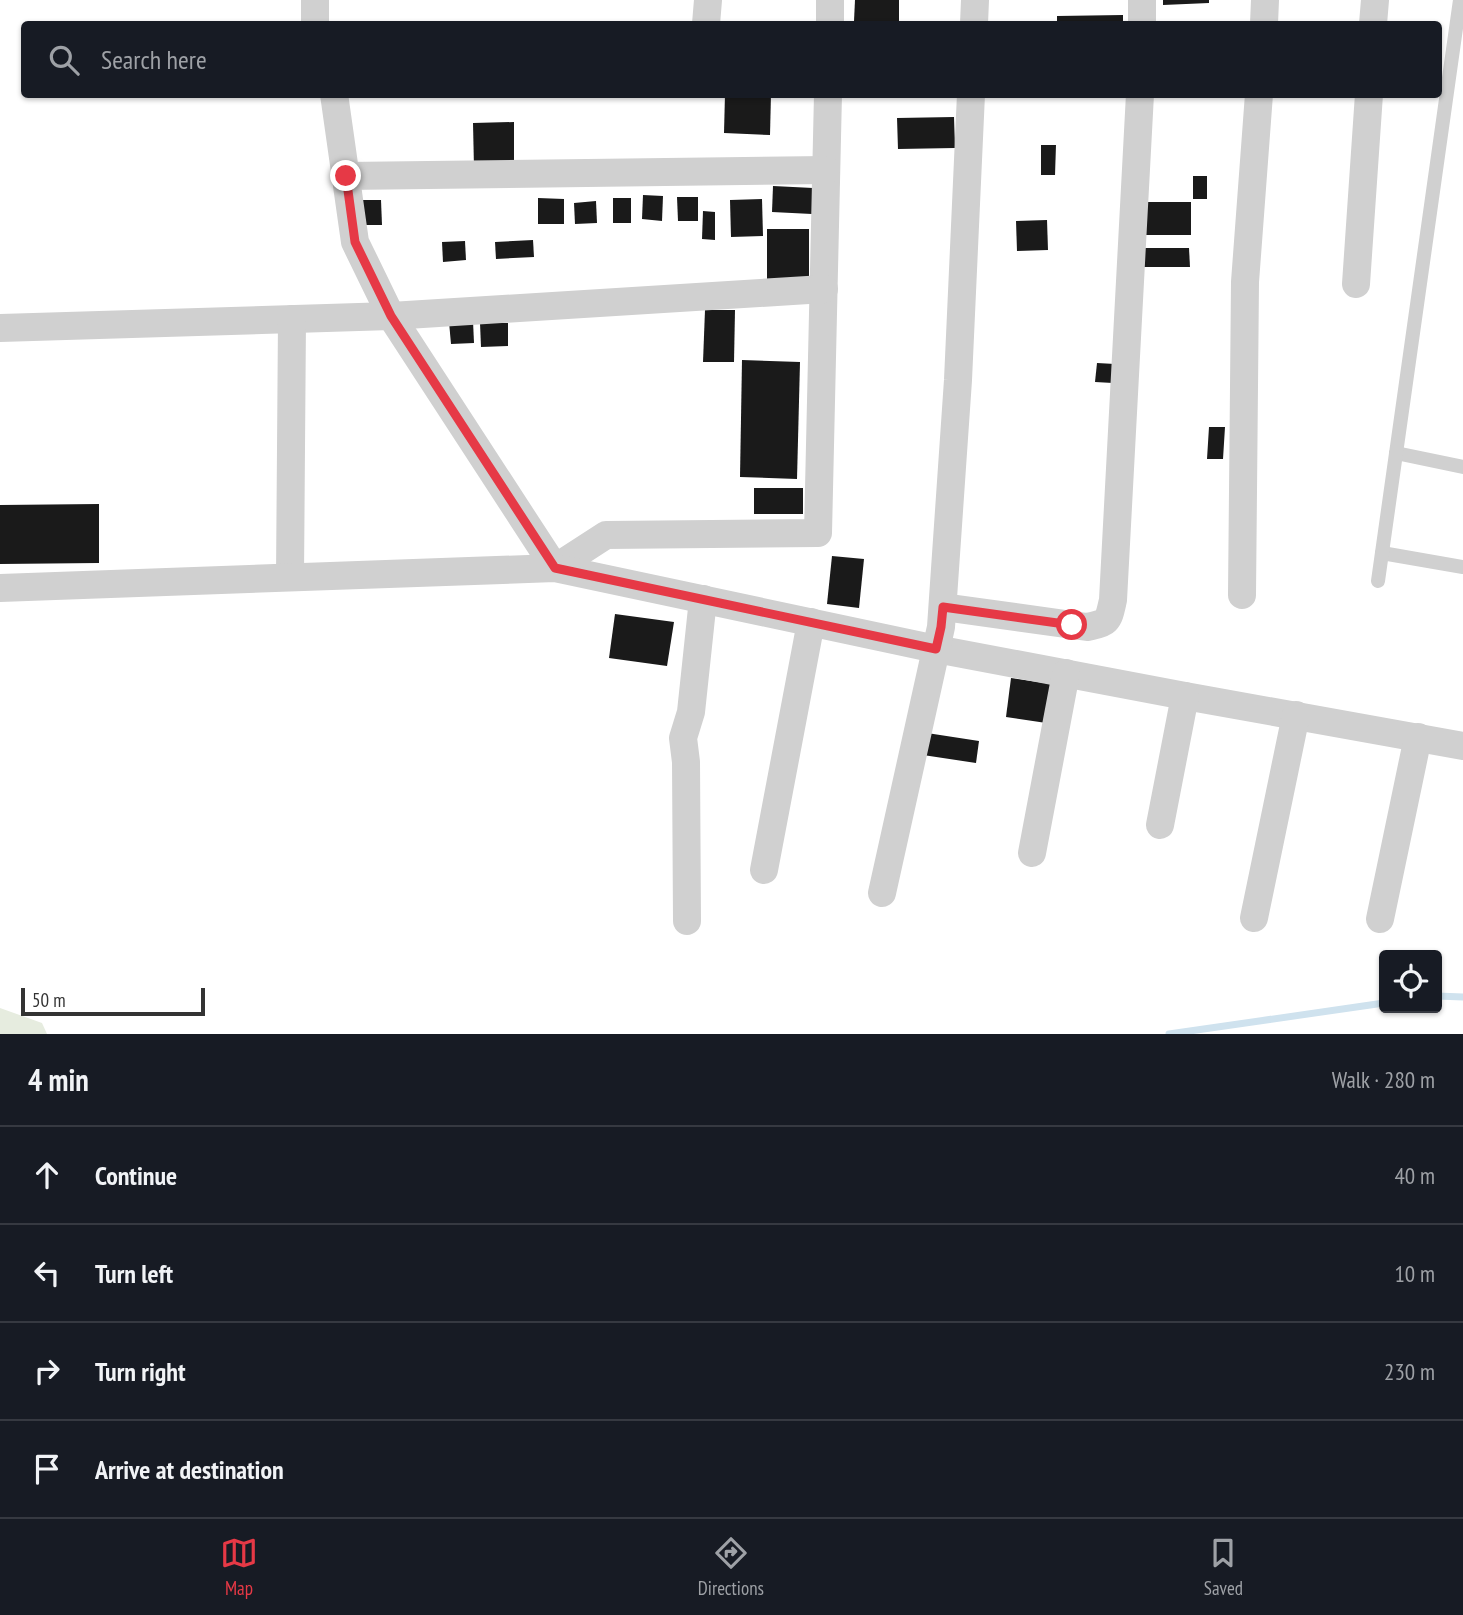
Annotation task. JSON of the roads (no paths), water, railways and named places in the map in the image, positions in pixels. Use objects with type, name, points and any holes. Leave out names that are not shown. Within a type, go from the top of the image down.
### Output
[{"type":"street","points":[[315,0],[315,21]]},
{"type":"street","points":[[706,21],[708,0]]},
{"type":"street","points":[[830,0],[830,21]]},
{"type":"street","points":[[974,21],[975,0]]},
{"type":"street","points":[[1142,0],[1142,21]]},
{"type":"street","points":[[1264,21],[1265,0]]},
{"type":"street","points":[[1373,21],[1375,0]]},
{"type":"street","points":[[335,98],[355,242],[391,316],[555,568]]},
{"type":"street","points":[[555,568],[606,535],[818,533],[828,98]]},
{"type":"street","points":[[882,893],[941,627],[958,380],[971,98]]},
{"type":"street","points":[[943,607],[1087,627],[1102,624],[1109,618],[1113,600],[1140,98]]},
{"type":"street","points":[[1242,595],[1245,282],[1259,98]]},
{"type":"street","points":[[1356,284],[1368,98]]},
{"type":"street","points":[[346,176],[826,170]]},
{"type":"street","points":[[0,328],[391,316],[824,289]]},
{"type":"street","points":[[290,577],[292,318]]},
{"type":"street","points":[[0,588],[555,568],[936,649],[1463,746]]},
{"type":"street","points":[[688,921],[684,738],[691,712],[703,599]]},
{"type":"street","points":[[764,870],[811,622]]},
{"type":"street","points":[[1032,853],[1066,673]]},
{"type":"street","points":[[1160,825],[1185,696]]},
{"type":"street","points":[[1254,918],[1296,715]]},
{"type":"street","points":[[1380,919],[1418,737]]},
{"type":"lane","points":[[1378,581],[1458,48],[1461,0]]},
{"type":"lane","points":[[1396,453],[1463,467]]},
{"type":"lane","points":[[1382,553],[1463,566]]},
{"type":"waterway","points":[[1442,996],[1463,997]]},
{"type":"waterway","points":[[1169,1034],[1379,1004]]}]
